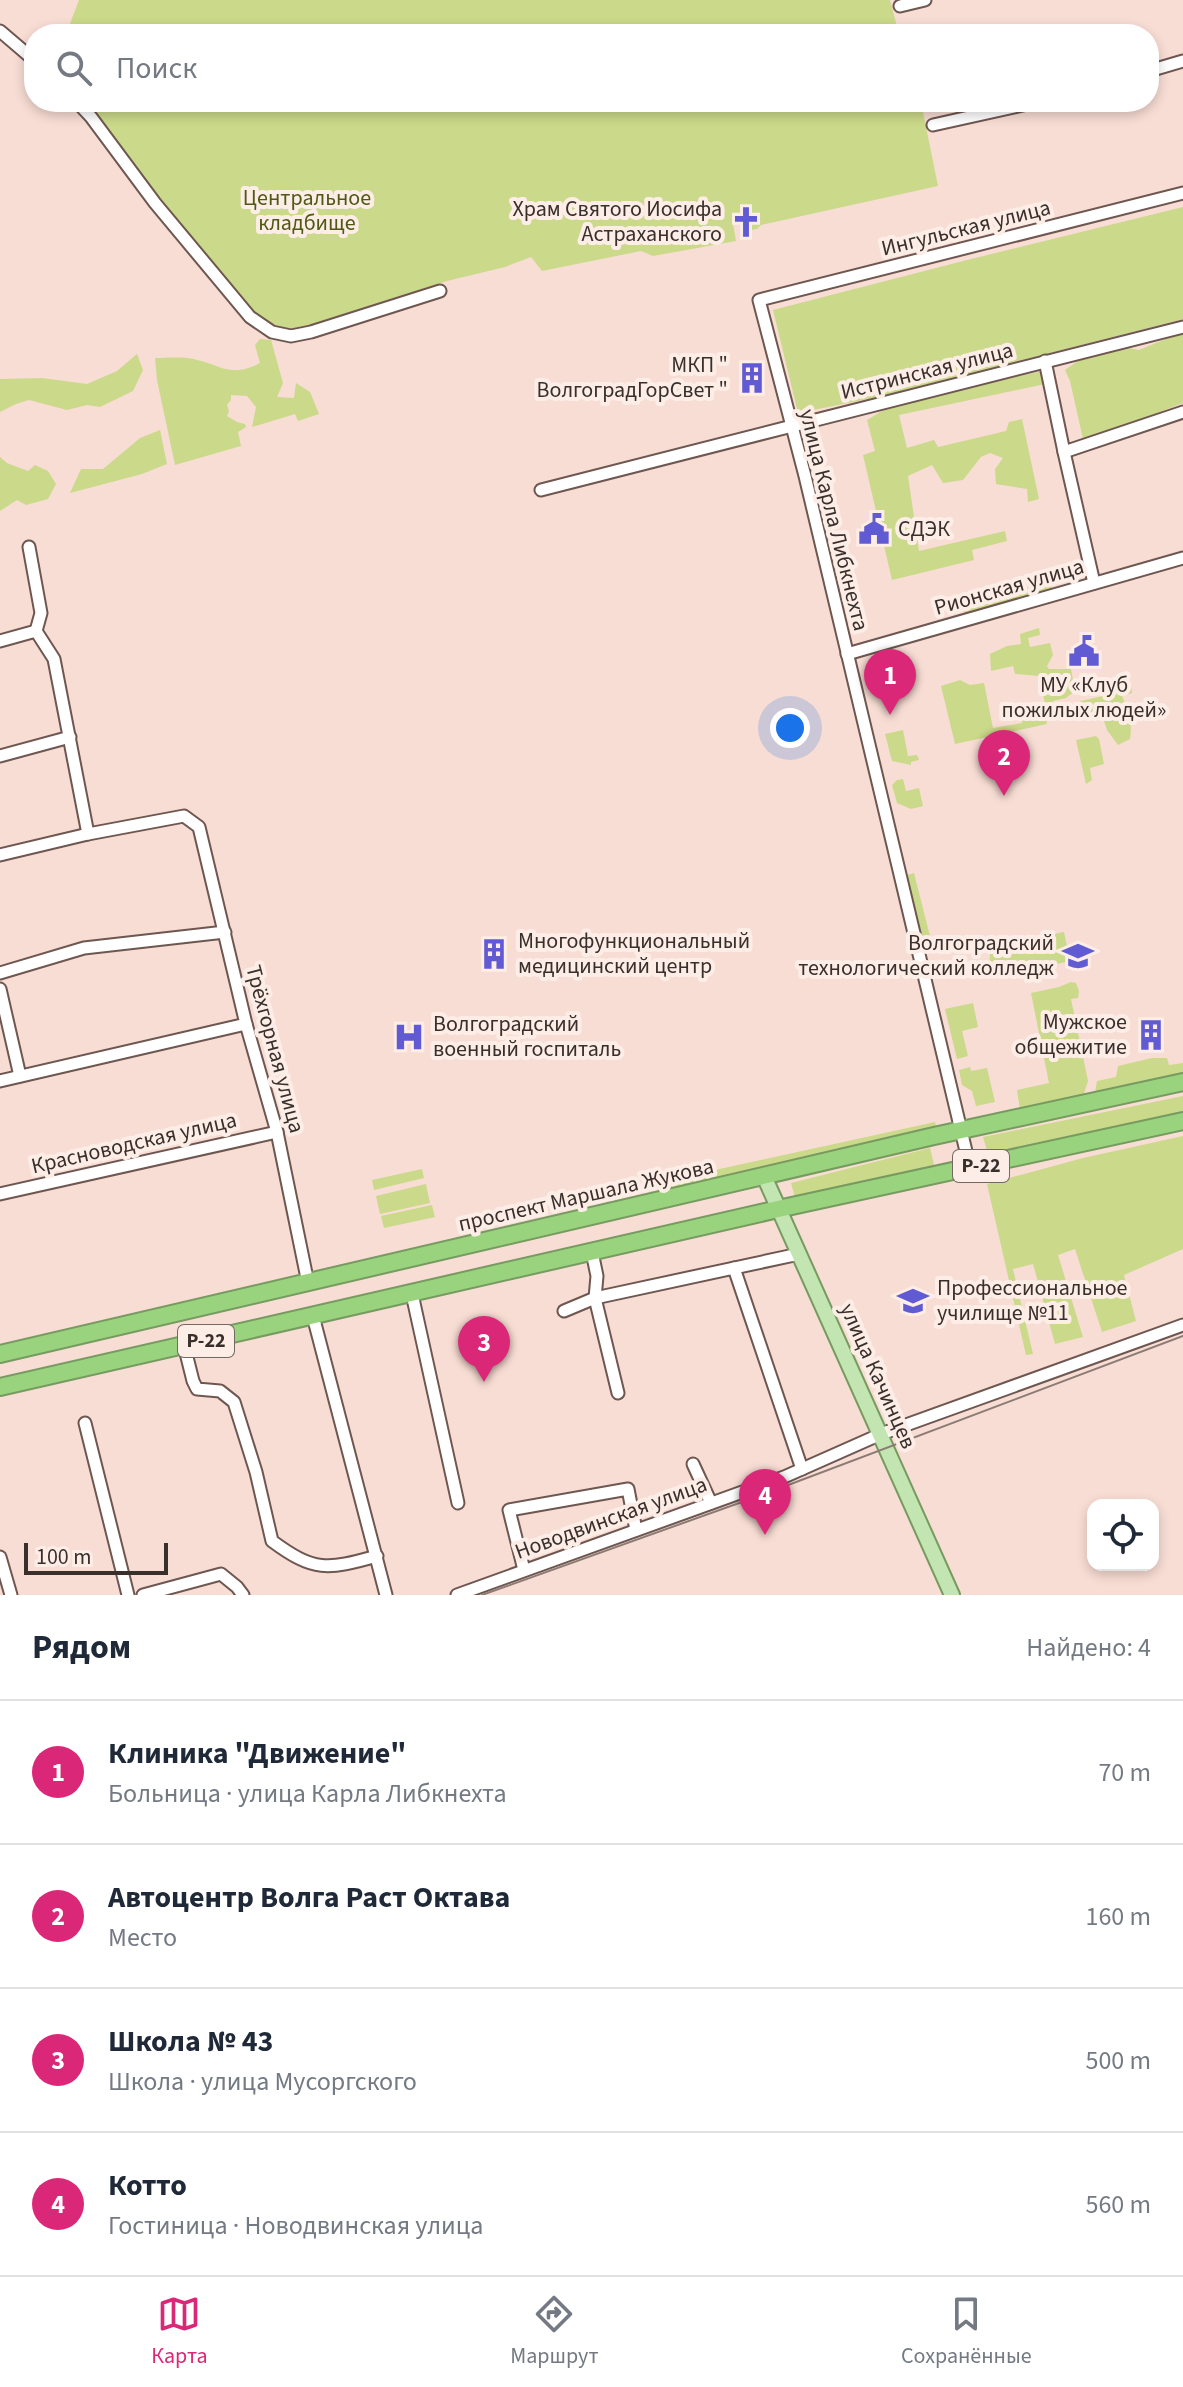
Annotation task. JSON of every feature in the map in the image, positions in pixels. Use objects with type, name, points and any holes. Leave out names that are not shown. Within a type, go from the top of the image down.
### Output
[{"type":"highway","name":"проспект Маршала Жукова","points":[[0,1354],[962,1130],[1183,1082]]},
{"type":"highway","name":"Р-22","points":[[0,1387],[778,1209],[1183,1121]]},
{"type":"main road","name":"улица Качинцев","points":[[764,1176],[952,1595]]},
{"type":"street","points":[[900,6],[925,0]]},
{"type":"street","points":[[0,31],[24,51]]},
{"type":"street","points":[[1159,68],[1183,61]]},
{"type":"street","points":[[86,112],[155,203],[250,317],[272,332],[291,336],[311,332],[440,291]]},
{"type":"street","points":[[933,125],[991,112]]},
{"type":"street","name":"Ингульская улица","points":[[759,300],[1183,193]]},
{"type":"street","name":"улица Карла Либкнехта","points":[[759,300],[805,476],[970,1168]]},
{"type":"street","name":"Истринская улица","points":[[541,490],[1183,327]]},
{"type":"street","points":[[1045,361],[1094,583]]},
{"type":"street","points":[[1064,452],[1183,412]]},
{"type":"street","points":[[0,855],[88,834],[54,659],[36,631],[41,613],[29,547]]},
{"type":"street","name":"Рионская улица","points":[[847,654],[1183,558]]},
{"type":"street","points":[[0,641],[36,631]]},
{"type":"street","points":[[0,756],[70,737]]},
{"type":"street","name":"Трёхгорная улица","points":[[88,834],[184,816],[199,827],[246,1024],[277,1132],[308,1283]]},
{"type":"street","points":[[0,973],[84,948],[225,932]]},
{"type":"street","points":[[0,989],[20,1076]]},
{"type":"street","points":[[0,1081],[246,1024]]},
{"type":"street","name":"Красноводская улица","points":[[0,1194],[277,1132]]},
{"type":"street","points":[[592,1252],[597,1276],[595,1298],[618,1393]]},
{"type":"street","points":[[564,1311],[595,1298],[799,1254]]},
{"type":"street","points":[[734,1268],[802,1469]]},
{"type":"street","points":[[412,1294],[458,1503]]},
{"type":"street","points":[[313,1316],[386,1595]]},
{"type":"street","name":"Новодвинская улица","points":[[457,1595],[802,1469],[881,1434],[1183,1325]]},
{"type":"street","points":[[184,1345],[197,1389],[220,1391],[234,1402],[256,1472],[272,1541],[297,1559],[320,1566],[344,1565],[377,1556]]},
{"type":"street","points":[[85,1423],[128,1595]]},
{"type":"street","points":[[693,1464],[711,1503]]},
{"type":"street","points":[[524,1570],[509,1510],[628,1489],[636,1530]]},
{"type":"street","points":[[0,1557],[11,1595]]},
{"type":"street","points":[[143,1595],[221,1574],[243,1595]]},
{"type":"green space","points":[[79,0],[890,0],[896,24],[70,24]]},
{"type":"green space","name":"Центральное кладбище","points":[[77,112],[923,112],[938,186],[761,225],[751,230],[752,210],[747,209],[732,218],[736,241],[653,256],[641,251],[542,271],[531,257],[286,330],[251,313],[161,204],[148,203]]},
{"type":"green space","points":[[1183,207],[1183,319],[883,396],[798,413],[773,310]]},
{"type":"green space","points":[[1183,332],[1183,403],[1138,424],[1083,439],[1065,370],[1085,356],[1124,347],[1139,350]]},
{"type":"green space","points":[[260,339],[271,340],[283,383],[277,397],[294,398],[296,383],[310,392],[319,414],[298,421],[295,414],[252,427],[256,407],[247,396],[231,395],[227,416],[246,427],[238,432],[241,446],[175,465],[155,358],[187,358],[240,370],[260,363],[255,345]]},
{"type":"green space","points":[[137,354],[143,370],[133,391],[100,407],[87,405],[67,410],[29,400],[0,412],[0,379],[42,378],[87,384],[117,371]]},
{"type":"green space","points":[[1043,371],[1045,384],[899,415],[907,448],[934,440],[938,447],[1006,431],[1009,422],[1022,419],[1039,499],[1028,502],[1027,489],[996,484],[995,469],[1003,458],[990,453],[981,457],[963,480],[943,483],[932,465],[908,476],[919,551],[1005,531],[1007,541],[972,550],[974,560],[892,580],[863,455],[875,451],[867,420],[895,403]]},
{"type":"green space","points":[[160,430],[167,464],[142,474],[70,493],[81,469],[103,469],[140,438]]},
{"type":"green space","points":[[0,457],[28,471],[35,465],[48,471],[56,484],[48,499],[26,505],[17,500],[0,511]]},
{"type":"green space","points":[[1050,581],[1053,592],[967,619],[963,607]]},
{"type":"green space","points":[[1039,628],[1040,635],[1028,638],[1030,647],[1050,643],[1053,655],[1047,666],[1049,669],[1071,669],[1075,691],[1066,698],[1053,701],[1054,706],[1046,708],[1039,676],[1015,674],[1013,666],[991,671],[990,654],[1021,644],[1020,634]]},
{"type":"green space","points":[[960,680],[970,685],[984,683],[993,728],[1022,723],[1023,719],[1045,714],[1047,724],[955,744],[941,686]]},
{"type":"green space","points":[[1131,686],[1132,693],[1122,696],[1129,717],[1130,739],[1118,745],[1103,718],[1075,717],[1074,709],[1081,701],[1108,695],[1109,689]]},
{"type":"green space","points":[[903,730],[908,756],[917,755],[919,760],[911,762],[911,765],[892,761],[885,734]]},
{"type":"green space","points":[[1096,736],[1104,764],[1090,768],[1092,780],[1086,784],[1076,740]]},
{"type":"green space","points":[[903,779],[906,791],[919,788],[923,806],[911,809],[897,803],[892,785]]},
{"type":"green space","points":[[914,873],[933,948],[923,950],[904,876]]},
{"type":"green space","points":[[1064,932],[1070,961],[999,977],[989,969],[990,953],[1001,944]]},
{"type":"green space","points":[[1076,983],[1079,991],[1078,998],[1071,999],[1088,1081],[1083,1097],[1020,1110],[1017,1090],[1049,1083],[1031,993]]},
{"type":"green space","points":[[973,1003],[978,1027],[962,1031],[968,1056],[957,1059],[945,1009]]},
{"type":"green space","points":[[1152,1058],[1167,1058],[1169,1065],[1183,1063],[1183,1073],[1095,1093],[1097,1081],[1116,1077],[1118,1066]]},
{"type":"green space","points":[[970,1067],[971,1071],[987,1068],[995,1102],[976,1106],[972,1091],[962,1085],[959,1070]]},
{"type":"green space","points":[[1183,1096],[1183,1112],[988,1154],[983,1137]]},
{"type":"green space","points":[[935,1122],[937,1130],[667,1192],[665,1181]]},
{"type":"green space","points":[[1183,1136],[1183,1249],[1124,1275],[1136,1321],[1102,1332],[1075,1249],[1058,1255],[1083,1337],[1055,1344],[1033,1264],[1013,1269],[1033,1354],[1026,1355],[987,1184],[1083,1158]]},
{"type":"green space","points":[[930,1148],[934,1165],[795,1198],[791,1183]]},
{"type":"green space","points":[[422,1169],[424,1178],[374,1190],[372,1180]]},
{"type":"green space","points":[[426,1184],[430,1203],[380,1214],[376,1196]]},
{"type":"green space","points":[[432,1205],[435,1217],[384,1228],[381,1216]]},
{"type":"tram line","points":[[482,1595],[767,1493],[1183,1336]]},
{"type":"place","name":"Храм Святого Иосифа Астраханского","points":[[746,222]]},
{"type":"place","name":"МКП \" ВолгоградГорСвет \"","points":[[752,378]]},
{"type":"place","name":"СДЭК","points":[[874,529]]},
{"type":"place","name":"МУ «Клуб пожилых людей»","points":[[1084,651]]},
{"type":"place","name":"Клиника \"Движение\"","points":[[890,715]]},
{"type":"place","name":"Автоцентр Волга Раст Октава","points":[[1004,796]]},
{"type":"place","name":"Многофункциональный медицинский центр","points":[[494,954]]},
{"type":"place","name":"Волгоградский технологический колледж","points":[[1078,956]]},
{"type":"place","name":"Мужское общежитие","points":[[1151,1035]]},
{"type":"place","name":"Волгоградский военный госпиталь","points":[[409,1037]]},
{"type":"place","name":"Профессиональное училище №11","points":[[913,1301]]},
{"type":"place","name":"Школа № 43","points":[[484,1382]]},
{"type":"place","name":"Котто","points":[[765,1535]]}]
